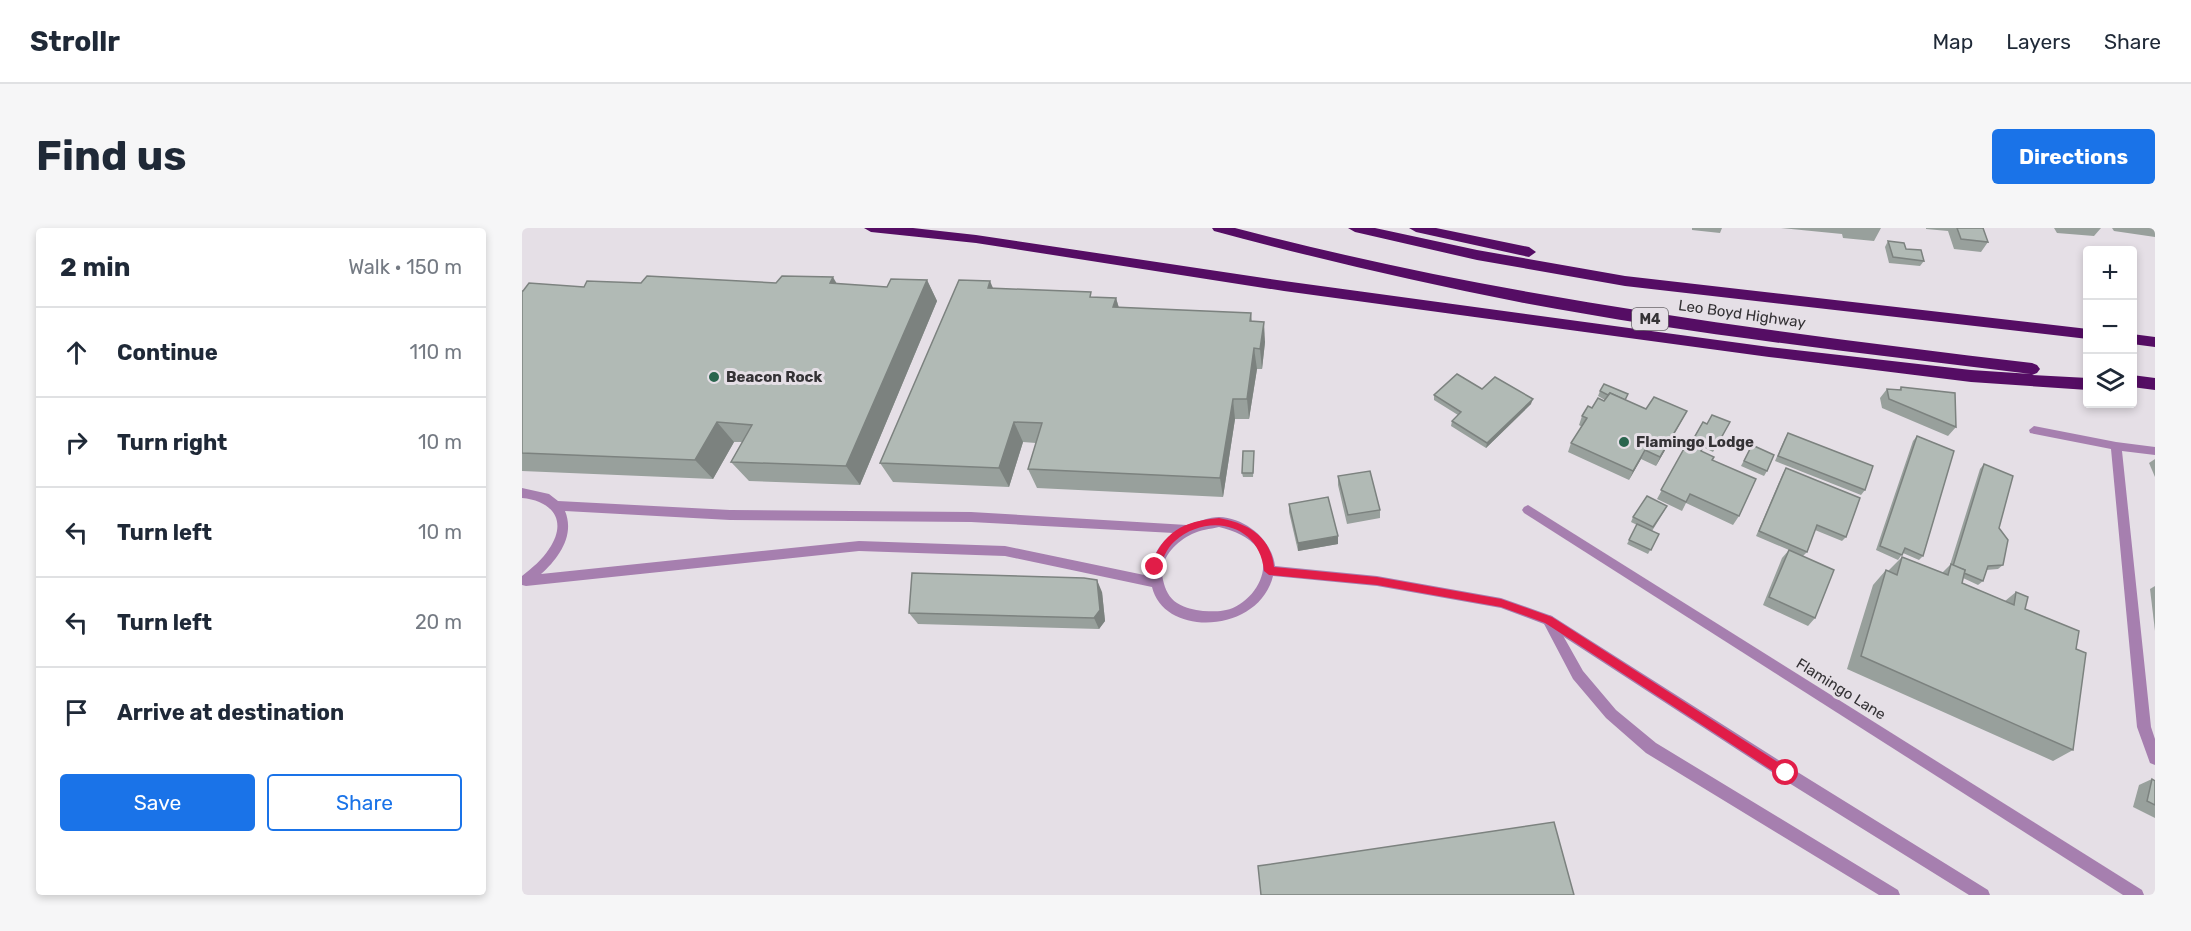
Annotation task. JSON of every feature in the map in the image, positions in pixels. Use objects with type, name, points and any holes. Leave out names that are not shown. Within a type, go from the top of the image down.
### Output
[{"type":"highway","points":[[870,228],[976,239],[1284,286],[1769,352],[1971,376],[2083,384]]},
{"type":"highway","name":"Leo Boyd Highway","points":[[1219,228],[1336,259],[1606,313],[1741,333],[2083,375]]},
{"type":"highway","name":"Leo Boyd Highway","points":[[1355,228],[1477,255],[1625,281],[2083,333]]},
{"type":"highway","points":[[1416,228],[1563,260],[1802,302]]},
{"type":"highway","points":[[2137,340],[2155,342]]},
{"type":"highway","points":[[2137,382],[2155,386]]},
{"type":"highway","points":[[2137,387],[2155,386]]},
{"type":"street","points":[[2034,430],[2155,451]]},
{"type":"street","points":[[2116,446],[2144,727],[2155,759]]},
{"type":"street","points":[[522,493],[546,497],[557,506],[563,518],[562,532],[556,549],[543,565],[524,582]]},
{"type":"street","points":[[557,506],[730,515],[971,517],[1185,529]]},
{"type":"street","name":"Flamingo Lane","points":[[1528,510],[2137,895]]},
{"type":"street","points":[[1219,522],[1235,525],[1250,532],[1261,542],[1268,556],[1269,571],[1265,586],[1255,599],[1240,610],[1223,617],[1205,619],[1187,615],[1172,608],[1161,596],[1155,582],[1155,567],[1160,552],[1171,539],[1185,529],[1201,523],[1219,522]]},
{"type":"street","points":[[524,582],[859,546],[1005,551],[1155,582]]},
{"type":"street","points":[[1269,571],[1377,581],[1501,603],[1548,620],[1786,773],[1983,895]]},
{"type":"street","points":[[1548,620],[1578,675],[1611,714],[1651,748],[1893,895]]},
{"type":"building","points":[[1957,228],[1983,228],[1988,242],[1961,239]]},
{"type":"building","points":[[1888,241],[1904,243],[1906,249],[1921,250],[1924,261],[1893,257]]},
{"type":"building","name":"Beacon Rock","points":[[647,276],[776,283],[782,276],[833,277],[830,283],[887,287],[891,279],[927,280],[846,466],[731,462],[752,425],[717,422],[695,460],[522,453],[522,291],[529,283],[584,287],[587,281],[641,283]]},
{"type":"building","points":[[959,280],[990,281],[988,288],[1091,292],[1090,297],[1116,298],[1113,307],[1251,313],[1250,321],[1264,322],[1260,349],[1254,348],[1247,399],[1233,399],[1220,478],[1028,469],[1042,423],[1014,422],[999,468],[880,463]]},
{"type":"building","points":[[1457,374],[1482,389],[1495,377],[1533,399],[1487,443],[1452,421],[1461,412],[1434,395]]},
{"type":"building","points":[[1604,384],[1628,394],[1625,400],[1600,391]]},
{"type":"building","points":[[1901,387],[1955,393],[1956,427],[1889,399],[1887,389],[1901,390]]},
{"type":"building","points":[[1610,393],[1646,409],[1654,397],[1687,411],[1660,457],[1645,450],[1633,471],[1571,443],[1587,418],[1582,416],[1588,406],[1592,408],[1598,398],[1604,401]]},
{"type":"building","points":[[1712,415],[1730,422],[1716,447],[1694,438],[1703,422],[1707,424]]},
{"type":"building","points":[[1788,433],[1873,466],[1865,490],[1778,456]]},
{"type":"building","points":[[1917,436],[1954,451],[1923,556],[1905,548],[1902,555],[1880,546]]},
{"type":"building","points":[[1690,438],[1705,444],[1701,451],[1714,457],[1712,460],[1756,479],[1739,516],[1690,494],[1686,502],[1661,490]]},
{"type":"building","points":[[1752,445],[1774,455],[1767,471],[1744,461]]},
{"type":"building","points":[[1243,451],[1254,451],[1253,473],[1242,473]]},
{"type":"building","points":[[1984,464],[2013,476],[1999,528],[2008,540],[2003,565],[1988,566],[1983,581],[1953,566]]},
{"type":"building","points":[[1786,468],[1860,498],[1846,537],[1817,525],[1807,552],[1759,531]]},
{"type":"building","points":[[1370,471],[1380,510],[1348,515],[1338,476]]},
{"type":"building","points":[[1647,496],[1667,506],[1653,527],[1633,517]]},
{"type":"building","points":[[1328,497],[1338,536],[1298,543],[1289,504]]},
{"type":"building","points":[[1637,524],[1659,534],[1651,550],[1629,540]]},
{"type":"building","points":[[1789,550],[1834,570],[1815,618],[1769,597]]},
{"type":"building","points":[[1902,557],[1948,575],[1951,564],[1965,570],[1962,583],[2014,605],[2016,592],[2028,597],[2025,609],[2079,631],[2076,649],[2086,653],[2073,750],[1861,656],[1886,570],[1897,575]]},
{"type":"building","points":[[912,573],[1097,580],[1100,610],[1094,618],[909,613]]},
{"type":"building","points":[[2152,779],[2155,781],[2155,805],[2147,801]]},
{"type":"building","points":[[1554,822],[1574,895],[1261,895],[1258,866]]},
{"type":"place","name":"Beacon Rock","points":[[714,377]]},
{"type":"place","name":"Flamingo Lodge","points":[[1624,442]]},
{"type":"route","points":[[1155,567],[1160,552],[1171,539],[1185,529],[1201,523],[1219,522],[1235,525],[1250,532],[1261,542],[1268,556],[1269,571],[1377,581],[1501,603],[1548,620],[1786,773]]}]
